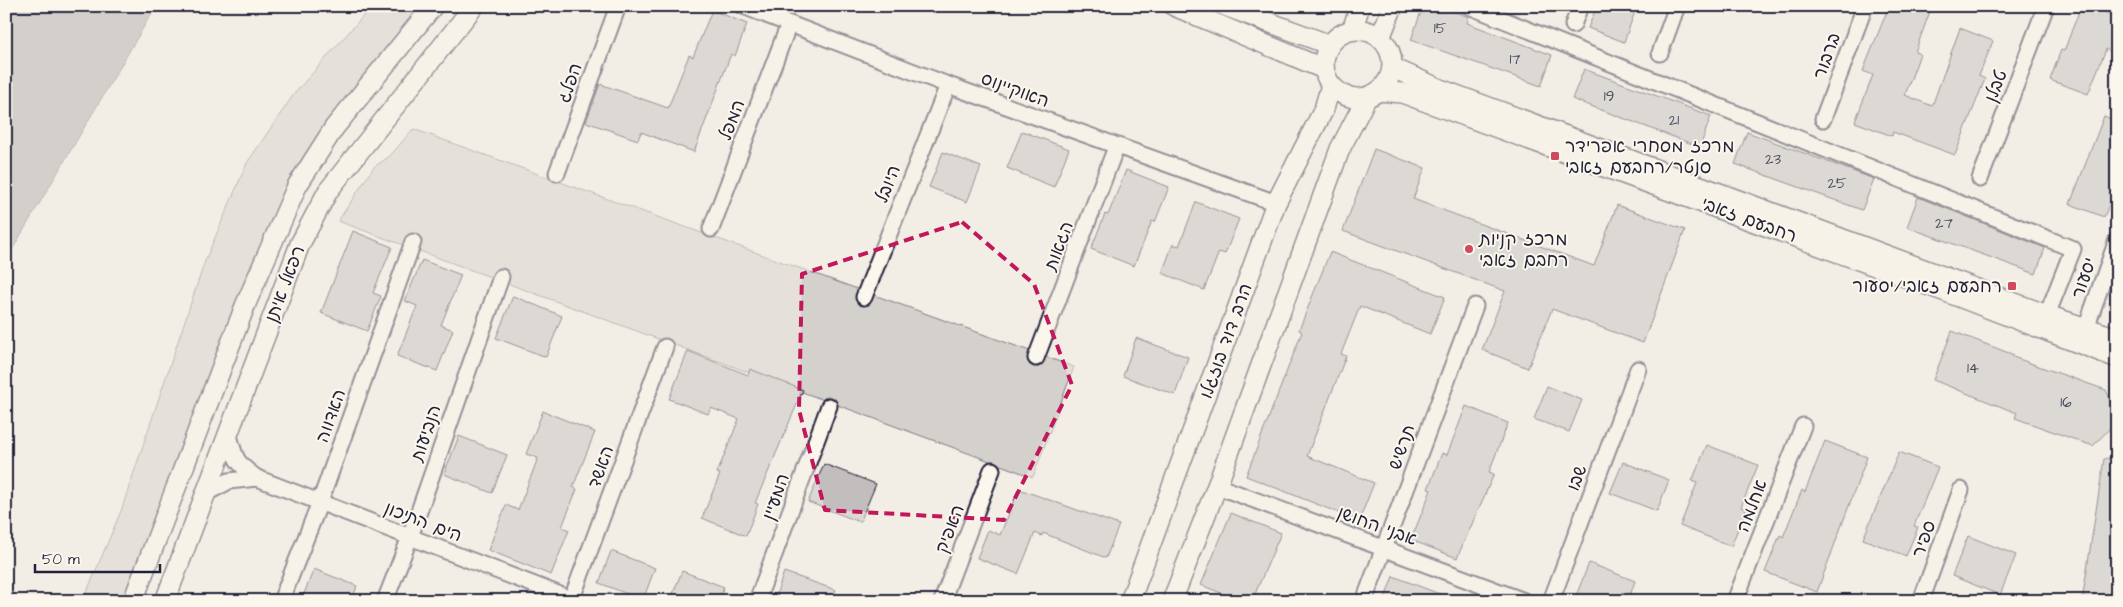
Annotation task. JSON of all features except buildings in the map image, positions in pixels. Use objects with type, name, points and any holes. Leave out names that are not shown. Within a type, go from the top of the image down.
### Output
[{"type":"street","name":"רפאל איתן","points":[[133,601],[245,306],[297,186],[334,128],[433,6]]},
{"type":"street","name":"רפאל איתן","points":[[165,601],[208,492],[300,244],[328,191],[474,6]]},
{"type":"street","name":"הפלג","points":[[557,173],[618,6]]},
{"type":"street","name":"האוקיינוס","points":[[743,6],[948,85],[1276,203]]},
{"type":"street","points":[[1174,6],[1327,77],[1338,92],[1346,96],[1356,98],[1373,94]]},
{"type":"street","points":[[1225,6],[1330,44]]},
{"type":"street","points":[[1352,30],[1360,6]]},
{"type":"street","points":[[1380,38],[1393,6]]},
{"type":"street","points":[[1469,6],[2073,249],[2047,315]]},
{"type":"street","points":[[1573,25],[1580,6]]},
{"type":"street","points":[[1660,53],[1677,6]]},
{"type":"street","name":"ברבור","points":[[1823,119],[1865,6]]},
{"type":"street","name":"טבלן","points":[[1980,179],[2046,6]]},
{"type":"street","name":"המפל","points":[[711,229],[789,24]]},
{"type":"street","points":[[1172,601],[1217,486],[1340,149],[1373,94],[1390,78],[1393,68],[1389,49],[1380,38],[1367,31],[1352,30],[1342,34],[1330,44],[1326,52],[1327,77]]},
{"type":"street","name":"רחבעם זאבי","points":[[1393,68],[1450,92],[2047,315],[2117,338]]},
{"type":"street","name":"הרב דוד בוזגלו","points":[[1130,601],[1276,203],[1324,108],[1327,77]]},
{"type":"street","name":"היובל","points":[[864,296],[948,85]]},
{"type":"street","name":"רחבעם זאבי","points":[[1373,94],[1402,93],[1428,102],[1936,288],[2117,358]]},
{"type":"street","name":"הגאות","points":[[1036,358],[1116,147]]},
{"type":"street","name":"יסעור","points":[[2086,328],[2117,240]]},
{"type":"street","name":"האדווה","points":[[281,601],[320,502],[413,242]]},
{"type":"street","name":"הנביעות","points":[[385,601],[410,537],[501,277]]},
{"type":"street","name":"תרשיש","points":[[1364,601],[1475,306]]},
{"type":"street","name":"האשד","points":[[573,600],[665,347]]},
{"type":"street","name":"שבו","points":[[1552,601],[1638,369]]},
{"type":"street","name":"המעיין","points":[[757,601],[830,406]]},
{"type":"street","name":"אחלמה","points":[[1735,601],[1803,426]]},
{"type":"street","name":"הים התיכון","points":[[229,435],[233,453],[239,465],[257,478],[573,600]]},
{"type":"street","name":"האפיק","points":[[942,601],[992,470]]},
{"type":"street","name":"הים התיכון","points":[[208,492],[229,481],[257,478]]},
{"type":"street","name":"אבני החושן","points":[[1217,486],[1524,601]]},
{"type":"street","name":"ספיר","points":[[1921,601],[1962,490]]},
{"type":"highlighted area","points":[[962,222],[1034,284],[1072,385],[1004,520],[825,510],[799,410],[802,274]]},
{"type":"shaded area","points":[[6,6],[156,6],[6,260]]},
{"type":"shaded area","points":[[372,6],[425,6],[322,139],[128,601],[83,601],[121,511],[205,261],[247,163],[294,94]]},
{"type":"shaded area","points":[[413,129],[1074,367],[1033,477],[338,221],[374,167],[390,156]]},
{"type":"place","name":"מרכז מסחרי אפרידר סנטר/רחבעם זאבי","points":[[1555,156]]},
{"type":"place","name":"מרכז קניות רחבם זאבי","points":[[1469,249]]},
{"type":"place","name":"רחבעם זאבי/יסעור","points":[[2012,286]]}]
